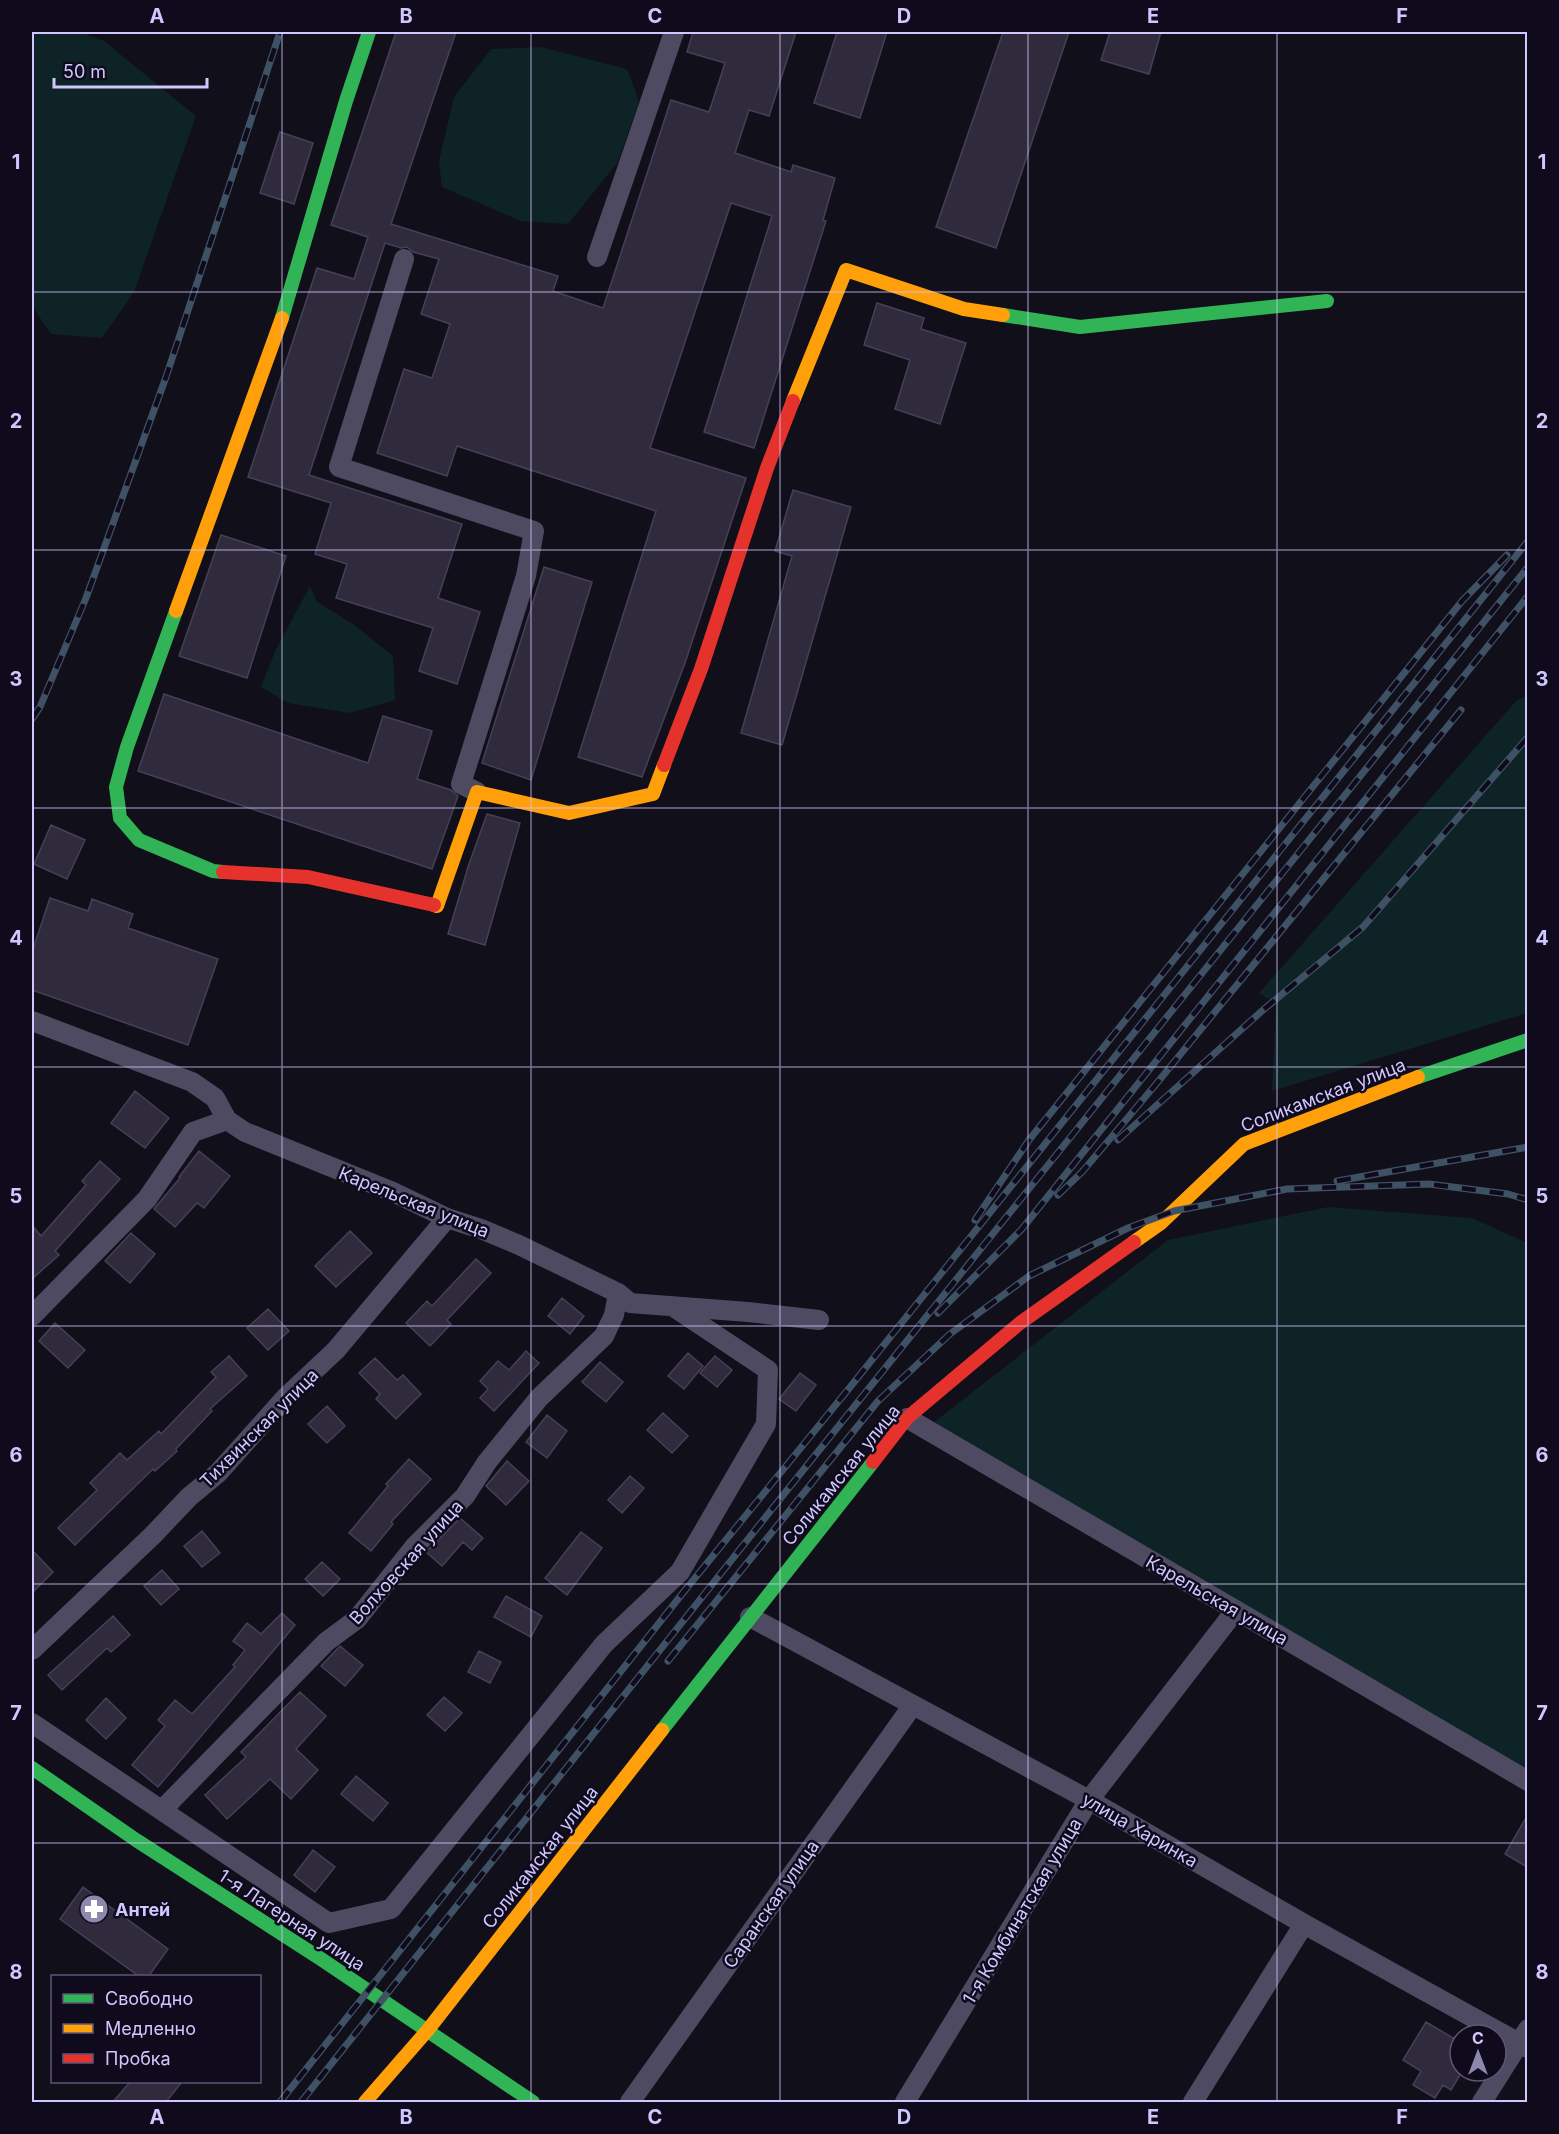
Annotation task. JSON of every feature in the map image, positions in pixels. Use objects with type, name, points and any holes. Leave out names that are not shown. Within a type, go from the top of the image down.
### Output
[{"type":"street","points":[[369,32],[342,112],[282,319],[127,747],[116,786],[120,818],[139,840],[213,871],[308,877],[437,906],[477,792]]},
{"type":"street","points":[[597,257],[674,32]]},
{"type":"street","points":[[404,259],[339,467],[534,531],[526,576],[461,784],[477,792],[569,813],[653,794],[701,669],[767,468],[846,270],[964,309],[1080,327],[1327,300]]},
{"type":"street","name":"Карельская улица","points":[[32,1021],[192,1082],[216,1098],[227,1120],[244,1132],[393,1192],[447,1218],[519,1245],[618,1293],[630,1303],[819,1320]]},
{"type":"street","name":"Соликамская улица","points":[[365,2103],[427,2031],[907,1418],[1020,1323],[1161,1223],[1244,1144],[1440,1069],[1527,1040]]},
{"type":"street","points":[[32,1316],[147,1199],[193,1132],[227,1120]]},
{"type":"street","name":"Тихвинская улица","points":[[32,1650],[147,1541],[189,1497],[218,1473],[286,1397],[336,1350],[447,1218]]},
{"type":"street","name":"Волховская улица","points":[[162,1810],[326,1642],[357,1619],[415,1546],[465,1496],[487,1462],[539,1398],[604,1336],[614,1315],[618,1293]]},
{"type":"street","points":[[32,1723],[329,1923],[391,1909],[604,1644],[680,1572],[766,1424],[768,1370],[675,1308]]},
{"type":"street","name":"Карельская улица","points":[[907,1418],[1527,1781]]},
{"type":"street","name":"1-я Комбинатская улица","points":[[905,2103],[1089,1800],[1235,1611]]},
{"type":"street","name":"улица Харинка","points":[[750,1617],[1089,1800],[1304,1924],[1524,2040]]},
{"type":"street","name":"Саранская улица","points":[[630,2103],[913,1705]]},
{"type":"street","name":"1-я Лагерная улица","points":[[32,1768],[136,1840],[321,1959],[533,2103]]},
{"type":"street","points":[[1193,2103],[1304,1924]]},
{"type":"street","points":[[1482,2103],[1524,2040]]},
{"type":"green space","points":[[32,32],[81,32],[104,41],[196,116],[134,292],[102,338],[51,334],[32,306]]},
{"type":"green space","points":[[541,47],[627,69],[639,101],[618,162],[568,224],[521,221],[442,187],[439,161],[454,97],[491,49]]},
{"type":"green space","points":[[310,586],[317,602],[353,624],[393,656],[395,700],[350,713],[288,703],[261,687],[276,649]]},
{"type":"green space","points":[[1527,695],[1527,1013],[1272,1091],[1276,1004],[1259,993],[1516,701]]},
{"type":"green space","points":[[1328,1207],[1472,1218],[1527,1243],[1527,1773],[929,1426],[1168,1240]]},
{"type":"building","points":[[396,32],[456,32],[391,224],[558,276],[553,291],[603,308],[671,100],[709,112],[725,63],[687,52],[693,32],[796,32],[769,116],[749,110],[735,153],[791,172],[793,165],[835,178],[823,220],[826,221],[754,448],[704,432],[772,216],[731,203],[650,448],[746,478],[685,663],[642,777],[578,757],[656,511],[457,446],[447,476],[377,453],[404,369],[432,378],[450,324],[421,314],[439,259],[413,252],[407,247],[401,248],[385,243],[309,475],[462,524],[438,598],[480,612],[457,684],[419,671],[433,628],[336,598],[347,564],[315,554],[331,503],[248,477],[317,268],[354,279],[368,237],[331,225]]},
{"type":"building","points":[[837,32],[887,32],[860,118],[814,103]]},
{"type":"building","points":[[1003,32],[1069,32],[996,248],[936,227]]},
{"type":"building","points":[[1110,32],[1161,32],[1149,74],[1101,60]]},
{"type":"building","points":[[280,132],[313,143],[294,204],[260,193]]},
{"type":"building","points":[[877,303],[924,318],[921,329],[966,343],[940,424],[895,409],[910,360],[864,345]]},
{"type":"building","points":[[793,490],[851,507],[782,745],[741,733],[792,556],[775,551]]},
{"type":"building","points":[[221,535],[286,556],[247,678],[179,656]]},
{"type":"building","points":[[544,567],[592,582],[531,780],[482,763]]},
{"type":"building","points":[[164,694],[368,763],[383,716],[432,731],[417,779],[451,790],[458,796],[432,869],[138,771]]},
{"type":"building","points":[[487,814],[520,823],[485,945],[448,934]]},
{"type":"building","points":[[51,825],[85,840],[67,879],[34,864]]},
{"type":"building","points":[[50,898],[88,911],[92,899],[133,914],[128,928],[218,959],[188,1045],[32,990],[32,952]]},
{"type":"building","points":[[135,1091],[169,1118],[145,1148],[111,1123]]},
{"type":"building","points":[[199,1151],[230,1176],[204,1208],[197,1203],[175,1227],[154,1209]]},
{"type":"building","points":[[100,1161],[120,1179],[55,1251],[59,1255],[32,1279],[32,1225],[41,1236],[86,1185],[82,1181]]},
{"type":"building","points":[[350,1231],[372,1253],[336,1287],[315,1266]]},
{"type":"building","points":[[131,1233],[155,1254],[130,1283],[105,1261]]},
{"type":"building","points":[[476,1259],[491,1273],[447,1320],[451,1324],[430,1346],[406,1323],[427,1301],[432,1306]]},
{"type":"building","points":[[562,1298],[584,1316],[570,1334],[548,1316]]},
{"type":"building","points":[[268,1309],[289,1331],[268,1350],[247,1328]]},
{"type":"building","points":[[55,1323],[85,1350],[68,1368],[39,1341]]},
{"type":"building","points":[[526,1351],[539,1363],[494,1411],[480,1398],[488,1389],[480,1381],[498,1361],[509,1370]]},
{"type":"building","points":[[688,1353],[703,1366],[684,1389],[668,1376]]},
{"type":"building","points":[[229,1356],[247,1376],[210,1409],[212,1411],[176,1449],[177,1451],[155,1471],[153,1469],[75,1545],[58,1528],[97,1490],[90,1483],[120,1453],[127,1460],[159,1431],[161,1434],[216,1377],[211,1372]]},
{"type":"building","points":[[715,1356],[732,1370],[717,1387],[700,1373]]},
{"type":"building","points":[[375,1358],[397,1380],[403,1375],[421,1394],[396,1419],[376,1399],[380,1394],[359,1373]]},
{"type":"building","points":[[600,1362],[623,1382],[606,1402],[582,1382]]},
{"type":"building","points":[[800,1373],[816,1385],[796,1411],[779,1399]]},
{"type":"building","points":[[327,1406],[345,1426],[327,1443],[308,1424]]},
{"type":"building","points":[[663,1413],[688,1436],[672,1453],[647,1430]]},
{"type":"building","points":[[547,1415],[567,1431],[547,1458],[526,1442]]},
{"type":"building","points":[[409,1459],[431,1479],[391,1522],[393,1524],[371,1551],[349,1533],[388,1486],[386,1484]]},
{"type":"building","points":[[507,1461],[529,1481],[506,1505],[486,1486]]},
{"type":"building","points":[[630,1476],[644,1488],[622,1513],[608,1500]]},
{"type":"building","points":[[460,1518],[483,1538],[472,1550],[463,1542],[442,1566],[426,1552]]},
{"type":"building","points":[[202,1531],[220,1553],[202,1567],[184,1546]]},
{"type":"building","points":[[581,1532],[602,1548],[567,1595],[545,1578]]},
{"type":"building","points":[[32,1550],[53,1572],[32,1593]]},
{"type":"building","points":[[322,1562],[340,1579],[323,1596],[305,1579]]},
{"type":"building","points":[[162,1570],[179,1589],[161,1605],[144,1586]]},
{"type":"building","points":[[506,1596],[542,1616],[531,1637],[494,1617]]},
{"type":"building","points":[[282,1613],[295,1625],[158,1787],[132,1765],[165,1726],[158,1720],[175,1700],[192,1714],[235,1667],[233,1665],[245,1650],[233,1641],[247,1623],[261,1634]]},
{"type":"building","points":[[113,1616],[130,1635],[111,1652],[107,1648],[62,1690],[48,1675]]},
{"type":"building","points":[[340,1646],[363,1665],[345,1686],[321,1666]]},
{"type":"building","points":[[479,1651],[501,1662],[490,1683],[468,1672]]},
{"type":"building","points":[[300,1692],[326,1716],[296,1749],[318,1770],[291,1799],[270,1779],[227,1819],[205,1795],[246,1757],[241,1752]]},
{"type":"building","points":[[444,1697],[462,1713],[445,1731],[427,1715]]},
{"type":"building","points":[[106,1698],[126,1718],[106,1739],[86,1720]]},
{"type":"building","points":[[356,1776],[388,1803],[373,1821],[341,1794]]},
{"type":"building","points":[[1527,1816],[1527,1867],[1505,1854]]},
{"type":"building","points":[[313,1850],[335,1867],[315,1892],[294,1875]]},
{"type":"building","points":[[83,1887],[168,1949],[149,1975],[137,1975],[60,1919]]},
{"type":"building","points":[[1426,2022],[1448,2035],[1448,2083],[1455,2083],[1451,2090],[1443,2085],[1435,2098],[1413,2085],[1421,2071],[1403,2060]]},
{"type":"building","points":[[129,2083],[181,2083],[165,2103],[112,2103]]},
{"type":"railway","points":[[32,719],[40,707],[86,598],[166,377],[280,32]]},
{"type":"railway","points":[[280,2102],[686,1589],[1528,541]]},
{"type":"railway","points":[[975,1220],[1029,1140],[1462,601],[1507,555]]},
{"type":"railway","points":[[301,2102],[768,1514],[1528,567]]},
{"type":"railway","points":[[938,1313],[1021,1230],[1528,596]]},
{"type":"railway","points":[[1058,1195],[1082,1172],[1157,1083],[1461,710]]},
{"type":"railway","points":[[1118,1140],[1263,1010],[1363,927],[1528,737]]},
{"type":"railway","points":[[1337,1181],[1528,1147]]},
{"type":"railway","points":[[668,1661],[878,1401],[950,1334],[1029,1276],[1128,1228],[1174,1211],[1287,1189],[1429,1184],[1508,1194],[1528,1200]]},
{"type":"traffic: fast","points":[[282,318],[346,101],[369,32]]},
{"type":"traffic: fast","points":[[1003,315],[1080,327],[1327,301]]},
{"type":"traffic: fast","points":[[176,611],[127,747],[116,787],[120,818],[139,840],[213,871],[223,872]]},
{"type":"traffic: fast","points":[[1418,1077],[1528,1040]]},
{"type":"traffic: fast","points":[[662,1730],[873,1462]]},
{"type":"traffic: fast","points":[[32,1768],[136,1840],[321,1959],[533,2102]]},
{"type":"traffic: slow","points":[[793,401],[846,270],[964,309],[1003,315]]},
{"type":"traffic: slow","points":[[176,611],[282,318]]},
{"type":"traffic: slow","points":[[434,905],[437,906],[477,792],[569,813],[653,794],[664,765]]},
{"type":"traffic: slow","points":[[1134,1242],[1161,1223],[1244,1144],[1418,1077]]},
{"type":"traffic: slow","points":[[365,2102],[427,2031],[662,1730]]},
{"type":"traffic: jam","points":[[664,765],[701,669],[767,468],[793,401]]},
{"type":"traffic: jam","points":[[223,872],[308,877],[434,905]]},
{"type":"traffic: jam","points":[[873,1462],[907,1418],[1020,1323],[1134,1242]]},
{"type":"place","name":"Антей","points":[[94,1909]]}]
